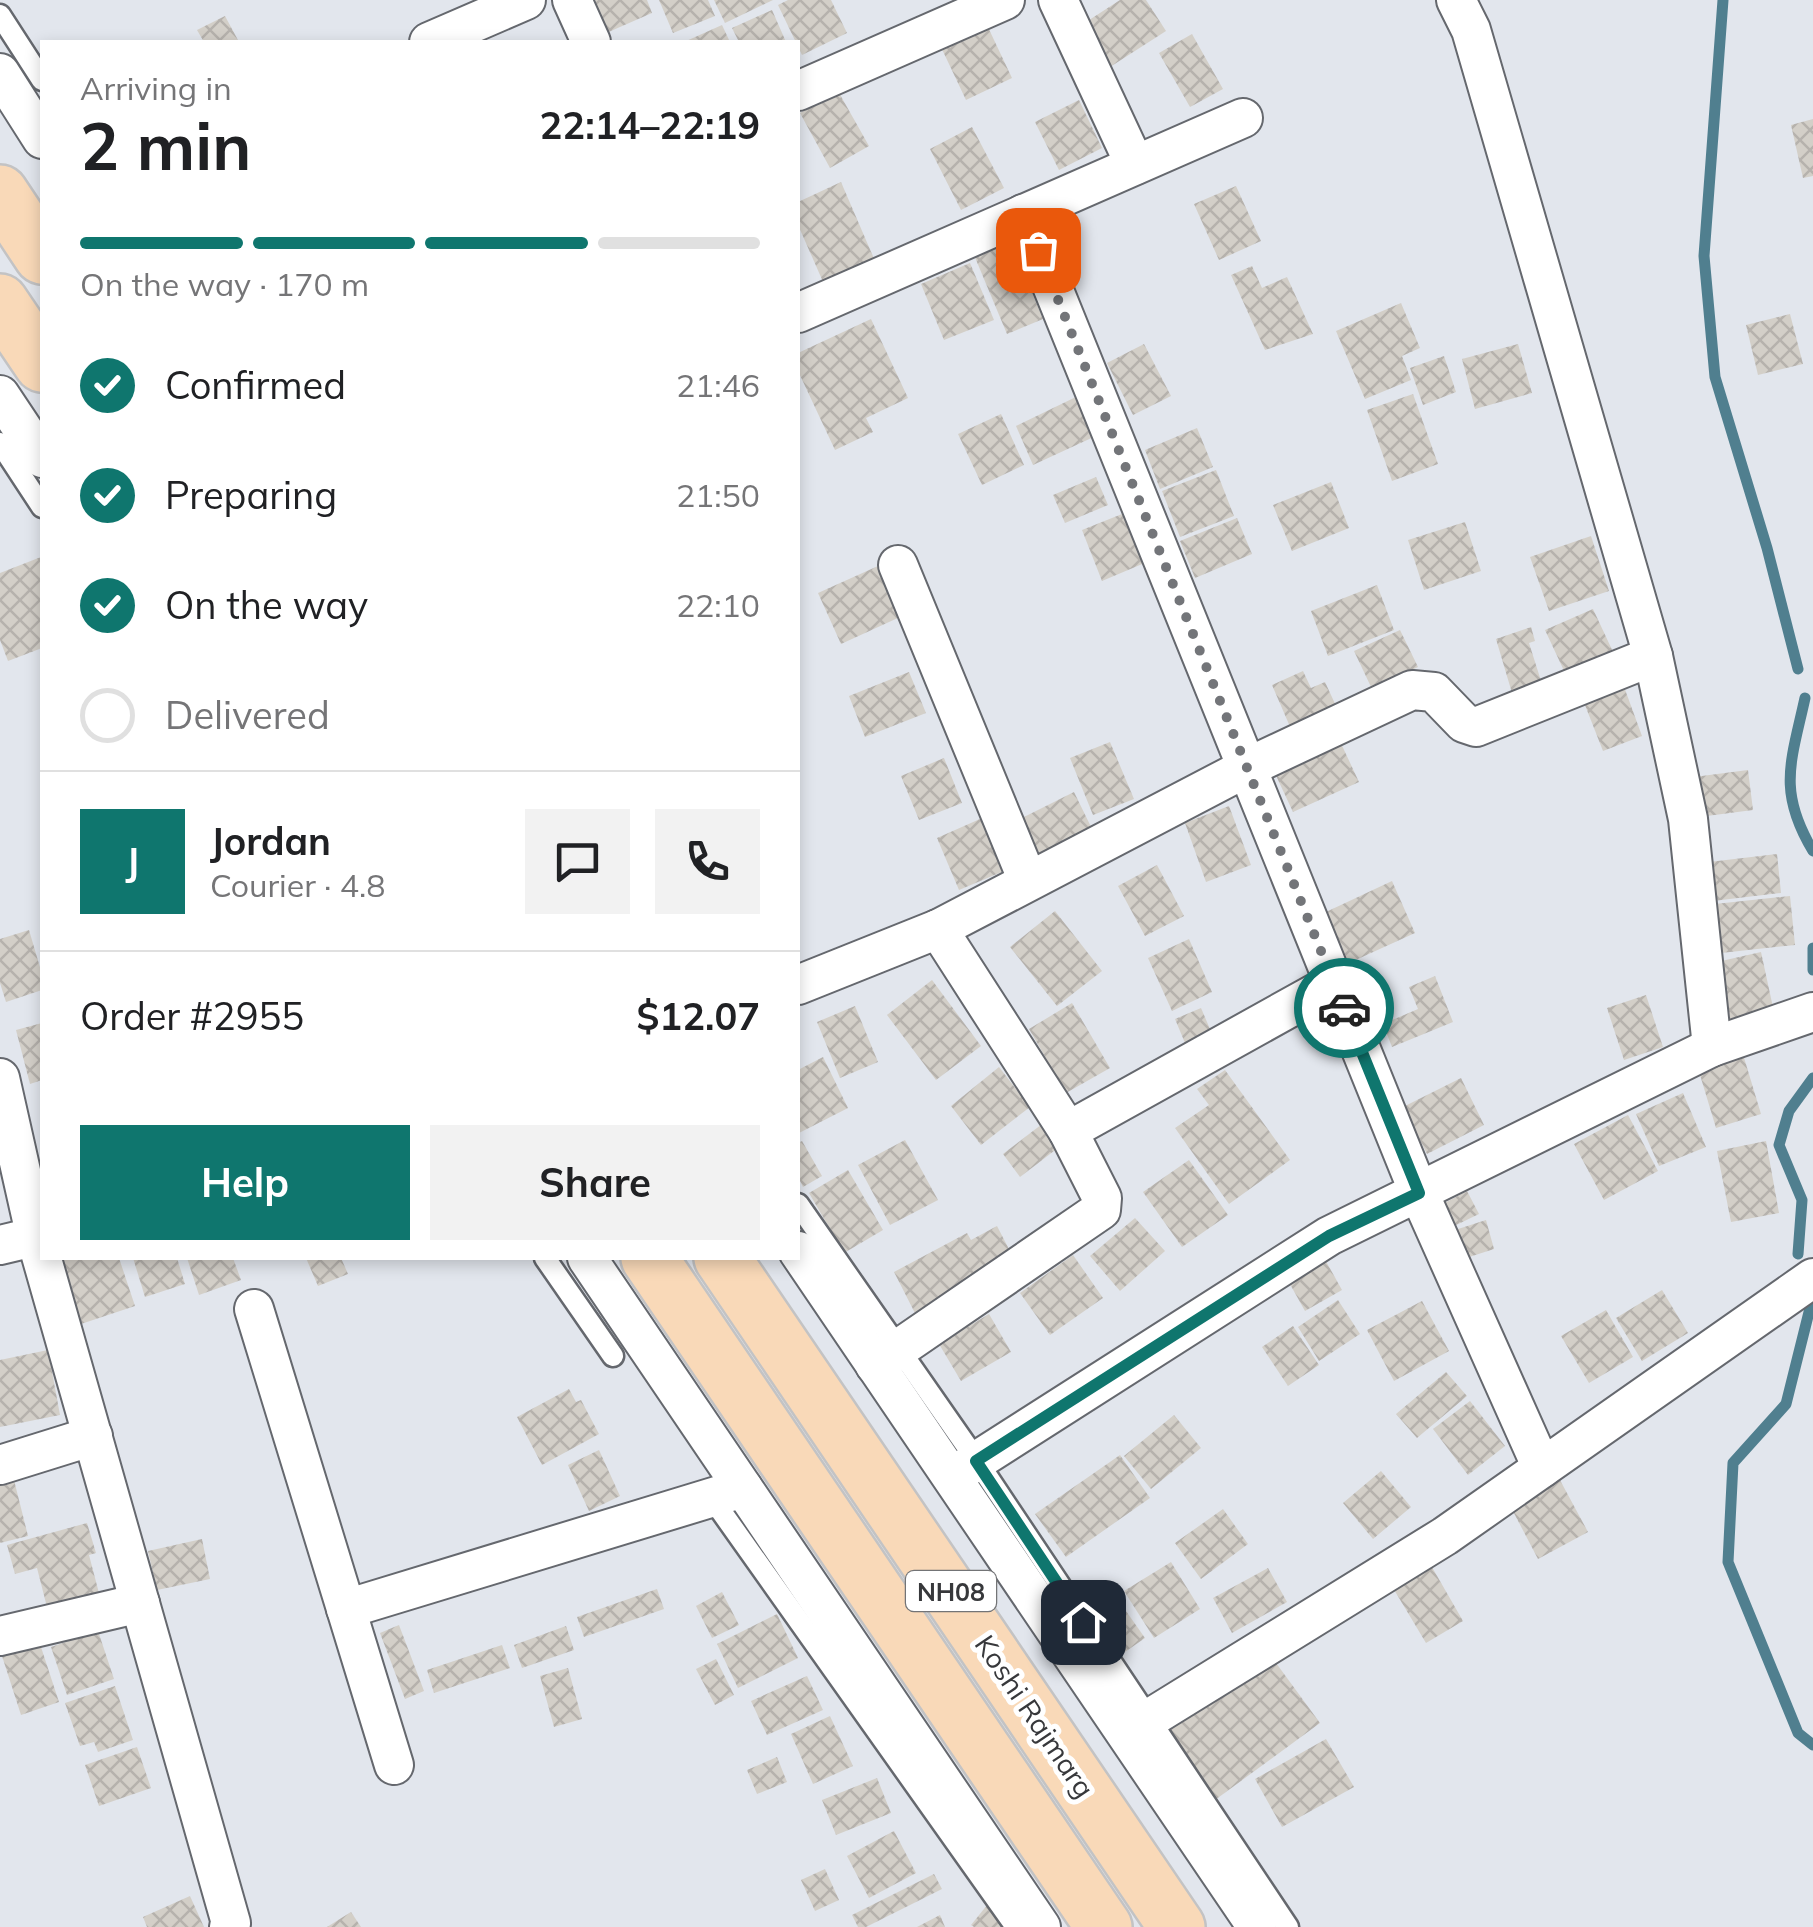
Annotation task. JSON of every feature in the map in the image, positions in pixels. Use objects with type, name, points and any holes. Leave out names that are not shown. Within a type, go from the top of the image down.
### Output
[{"type":"main road","points":[[0,193],[40,253]]},
{"type":"main road","points":[[0,302],[40,361]]},
{"type":"main road","name":"NH08","points":[[650,1260],[1104,1927]]},
{"type":"main road","name":"Koshi Rajmarg","points":[[723,1260],[1177,1927]]},
{"type":"street","points":[[433,40],[526,0]]},
{"type":"street","points":[[572,0],[590,40]]},
{"type":"street","points":[[800,90],[1005,0]]},
{"type":"street","points":[[1058,0],[1135,165]]},
{"type":"street","points":[[1456,0],[1476,49],[1653,656],[1688,819],[1712,1047]]},
{"type":"street","points":[[0,72],[40,136]]},
{"type":"street","points":[[800,312],[1243,118]]},
{"type":"street","points":[[1024,214],[1419,1193],[1542,1468]]},
{"type":"street","points":[[0,395],[40,455]]},
{"type":"street","points":[[898,565],[1028,882]]},
{"type":"street","points":[[800,985],[938,929],[1246,768],[1412,690],[1434,692],[1464,723],[1476,727],[1653,656]]},
{"type":"street","points":[[886,1357],[1101,1210],[1102,1198],[1068,1132],[938,929]]},
{"type":"street","points":[[1068,1132],[1334,982]]},
{"type":"street","points":[[965,1469],[1329,1236],[1712,1047],[1813,1012]]},
{"type":"street","points":[[0,1078],[26,1239],[92,1436],[231,1923],[229,1927]]},
{"type":"street","points":[[800,1253],[886,1357],[965,1469],[1136,1726],[1257,1927]]},
{"type":"street","points":[[588,1260],[727,1492],[1041,1927]]},
{"type":"street","points":[[1136,1726],[1444,1536],[1813,1278]]},
{"type":"street","points":[[254,1309],[394,1765]]},
{"type":"street","points":[[0,1465],[92,1436]]},
{"type":"street","points":[[346,1609],[727,1492]]},
{"type":"street","points":[[0,1636],[140,1603]]},
{"type":"lane","points":[[0,16],[40,77]]},
{"type":"lane","points":[[0,443],[40,504]]},
{"type":"lane","points":[[800,1207],[886,1357]]},
{"type":"lane","points":[[547,1260],[612,1356]]},
{"type":"lane","points":[[727,1492],[1016,1927]]},
{"type":"lane","points":[[1136,1726],[1288,1927]]},
{"type":"building","points":[[589,0],[647,0],[652,13],[604,34]]},
{"type":"building","points":[[659,0],[708,0],[715,16],[673,33]]},
{"type":"building","points":[[714,0],[773,0],[725,23]]},
{"type":"building","points":[[788,0],[831,0],[847,33],[802,55],[800,40],[795,40],[778,5]]},
{"type":"building","points":[[1120,0],[1146,0],[1166,31],[1110,67],[1083,24]]},
{"type":"building","points":[[772,10],[785,40],[738,40],[732,28]]},
{"type":"building","points":[[225,16],[238,40],[203,40],[197,30]]},
{"type":"building","points":[[986,23],[1012,78],[966,100],[940,45]]},
{"type":"building","points":[[722,25],[729,40],[688,40]]},
{"type":"building","points":[[1192,34],[1223,89],[1190,107],[1159,53]]},
{"type":"building","points":[[838,91],[869,146],[830,168],[800,113]]},
{"type":"building","points":[[1079,100],[1102,148],[1059,170],[1035,122]]},
{"type":"building","points":[[1813,119],[1813,176],[1803,178],[1791,125]]},
{"type":"building","points":[[972,127],[1004,188],[961,210],[930,149]]},
{"type":"building","points":[[841,182],[875,261],[824,284],[800,230],[800,201]]},
{"type":"building","points":[[1236,186],[1261,241],[1219,260],[1194,204]]},
{"type":"building","points":[[1010,240],[1043,319],[1007,334],[974,255]]},
{"type":"building","points":[[970,263],[994,320],[944,340],[921,284]]},
{"type":"building","points":[[1252,266],[1262,288],[1287,277],[1313,334],[1265,350],[1231,275]]},
{"type":"building","points":[[1401,303],[1420,348],[1402,356],[1411,380],[1365,399],[1336,331]]},
{"type":"building","points":[[1790,314],[1803,364],[1758,375],[1746,325]]},
{"type":"building","points":[[871,319],[908,398],[866,418],[873,432],[835,450],[800,375],[800,352]]},
{"type":"building","points":[[1144,344],[1171,396],[1133,415],[1107,363]]},
{"type":"building","points":[[1518,344],[1532,393],[1475,409],[1462,359]]},
{"type":"building","points":[[1444,356],[1456,392],[1423,405],[1410,368]]},
{"type":"building","points":[[1413,394],[1438,464],[1392,481],[1367,410]]},
{"type":"building","points":[[1080,395],[1098,435],[1033,465],[1016,426]]},
{"type":"building","points":[[1001,414],[1024,465],[982,485],[958,434]]},
{"type":"building","points":[[1197,428],[1213,467],[1160,489],[1145,450]]},
{"type":"building","points":[[1216,470],[1234,516],[1180,537],[1162,491]]},
{"type":"building","points":[[1096,477],[1108,505],[1065,523],[1053,495]]},
{"type":"building","points":[[1331,482],[1349,528],[1292,551],[1273,505]]},
{"type":"building","points":[[1127,512],[1147,562],[1102,581],[1082,530]]},
{"type":"building","points":[[1237,518],[1252,554],[1195,578],[1180,541]]},
{"type":"building","points":[[1465,522],[1481,571],[1424,590],[1408,540]]},
{"type":"building","points":[[1591,536],[1609,591],[1549,611],[1530,557]]},
{"type":"building","points":[[40,557],[40,649],[8,661],[0,640],[0,573]]},
{"type":"building","points":[[878,566],[900,617],[841,644],[818,593]]},
{"type":"building","points":[[1377,585],[1394,630],[1328,656],[1311,611]]},
{"type":"building","points":[[1593,609],[1614,654],[1566,675],[1545,630]]},
{"type":"building","points":[[1531,627],[1535,641],[1529,643],[1542,684],[1512,693],[1496,639]]},
{"type":"building","points":[[1400,630],[1418,667],[1372,689],[1354,651]]},
{"type":"building","points":[[1303,671],[1311,688],[1325,682],[1337,708],[1291,729],[1272,685]]},
{"type":"building","points":[[909,672],[926,713],[865,737],[849,696]]},
{"type":"building","points":[[1623,684],[1642,736],[1603,751],[1583,700]]},
{"type":"building","points":[[1338,737],[1359,782],[1293,812],[1272,767]]},
{"type":"building","points":[[1110,742],[1134,799],[1093,815],[1070,758]]},
{"type":"building","points":[[944,758],[962,803],[919,820],[901,776]]},
{"type":"building","points":[[1748,770],[1753,810],[1699,817],[1694,777]]},
{"type":"building","points":[[1074,792],[1093,831],[1030,861],[1012,823]]},
{"type":"building","points":[[1229,806],[1251,865],[1206,882],[1185,823]]},
{"type":"building","points":[[989,815],[1011,868],[959,890],[937,838]]},
{"type":"building","points":[[1777,854],[1781,893],[1713,901],[1709,862]]},
{"type":"building","points":[[1157,865],[1184,916],[1145,936],[1118,886]]},
{"type":"building","points":[[1392,881],[1415,933],[1349,963],[1326,912]]},
{"type":"building","points":[[1790,896],[1795,945],[1721,953],[1715,904]]},
{"type":"building","points":[[1055,911],[1102,971],[1057,1006],[1010,947]]},
{"type":"building","points":[[29,930],[40,967],[40,991],[6,1002],[0,983],[0,939]]},
{"type":"building","points":[[1189,939],[1212,992],[1172,1011],[1148,958]]},
{"type":"building","points":[[1761,952],[1774,1012],[1731,1022],[1717,962]]},
{"type":"building","points":[[1435,976],[1453,1022],[1392,1047],[1383,1024],[1418,1009],[1409,987]]},
{"type":"building","points":[[932,980],[981,1046],[936,1080],[887,1015]]},
{"type":"building","points":[[1646,995],[1663,1047],[1624,1060],[1607,1008]]},
{"type":"building","points":[[1072,1003],[1110,1068],[1066,1093],[1029,1029]]},
{"type":"building","points":[[855,1006],[878,1062],[840,1078],[817,1022]]},
{"type":"building","points":[[1201,1008],[1216,1043],[1190,1055],[1175,1019]]},
{"type":"building","points":[[40,1024],[40,1081],[30,1084],[16,1030]]},
{"type":"building","points":[[1742,1051],[1761,1114],[1716,1128],[1697,1065]]},
{"type":"building","points":[[823,1057],[848,1108],[800,1132],[800,1069]]},
{"type":"building","points":[[999,1067],[1030,1107],[981,1145],[951,1106]]},
{"type":"building","points":[[1225,1070],[1290,1160],[1229,1204],[1175,1128],[1209,1105],[1197,1089]]},
{"type":"building","points":[[1461,1078],[1484,1125],[1427,1154],[1403,1107]]},
{"type":"building","points":[[1683,1093],[1706,1147],[1659,1166],[1636,1114]]},
{"type":"building","points":[[1628,1115],[1658,1171],[1604,1200],[1574,1144]]},
{"type":"building","points":[[1050,1118],[1067,1141],[1020,1177],[1003,1154]]},
{"type":"building","points":[[905,1140],[938,1200],[890,1225],[858,1165]]},
{"type":"building","points":[[1766,1141],[1779,1213],[1731,1222],[1717,1151]]},
{"type":"building","points":[[800,1142],[822,1176],[803,1187],[800,1181]]},
{"type":"building","points":[[1189,1160],[1228,1215],[1182,1247],[1143,1192]]},
{"type":"building","points":[[848,1170],[883,1230],[844,1253],[809,1193]]},
{"type":"building","points":[[1467,1191],[1479,1214],[1450,1228],[1439,1206]]},
{"type":"building","points":[[1135,1218],[1165,1251],[1120,1291],[1090,1256]]},
{"type":"building","points":[[1486,1220],[1494,1249],[1463,1259],[1455,1230]]},
{"type":"building","points":[[997,1226],[1011,1253],[918,1319],[894,1272],[967,1233],[971,1240]]},
{"type":"building","points":[[1073,1255],[1103,1298],[1050,1335],[1020,1293]]},
{"type":"building","points":[[1323,1256],[1342,1290],[1305,1311],[1286,1277]]},
{"type":"building","points":[[61,1260],[120,1260],[135,1306],[78,1325]]},
{"type":"building","points":[[134,1260],[178,1260],[185,1284],[145,1297]]},
{"type":"building","points":[[188,1260],[234,1260],[241,1280],[199,1295]]},
{"type":"building","points":[[307,1260],[342,1260],[348,1274],[318,1286]]},
{"type":"building","points":[[1662,1290],[1688,1333],[1642,1361],[1616,1318]]},
{"type":"building","points":[[1338,1300],[1360,1334],[1319,1361],[1298,1327]]},
{"type":"building","points":[[1422,1301],[1449,1351],[1394,1381],[1367,1330]]},
{"type":"building","points":[[1606,1310],[1633,1357],[1589,1383],[1561,1336]]},
{"type":"building","points":[[989,1314],[1011,1352],[961,1381],[939,1344]]},
{"type":"building","points":[[1293,1326],[1319,1365],[1288,1386],[1262,1347]]},
{"type":"building","points":[[48,1350],[60,1415],[0,1427],[0,1360]]},
{"type":"building","points":[[1446,1372],[1467,1396],[1417,1438],[1396,1414]]},
{"type":"building","points":[[569,1389],[576,1402],[581,1400],[599,1434],[542,1465],[517,1417]]},
{"type":"building","points":[[1470,1401],[1505,1446],[1468,1475],[1433,1429]]},
{"type":"building","points":[[1174,1415],[1201,1448],[1151,1489],[1124,1456]]},
{"type":"building","points":[[599,1450],[620,1496],[589,1511],[568,1465]]},
{"type":"building","points":[[1120,1455],[1150,1498],[1066,1557],[1035,1514]]},
{"type":"building","points":[[1554,1469],[1588,1532],[1538,1559],[1505,1496]]},
{"type":"building","points":[[1381,1471],[1411,1507],[1373,1539],[1343,1503]]},
{"type":"building","points":[[12,1472],[28,1536],[0,1543],[0,1475]]},
{"type":"building","points":[[1223,1509],[1248,1544],[1201,1579],[1175,1543]]},
{"type":"building","points":[[87,1523],[96,1553],[89,1555],[100,1597],[48,1611],[37,1568],[15,1574],[7,1545]]},
{"type":"building","points":[[202,1539],[210,1579],[157,1590],[148,1551]]},
{"type":"building","points":[[1425,1555],[1463,1621],[1426,1643],[1387,1578]]},
{"type":"building","points":[[1171,1562],[1200,1609],[1154,1638],[1124,1591]]},
{"type":"building","points":[[1268,1568],[1287,1602],[1232,1633],[1213,1598]]},
{"type":"building","points":[[657,1589],[664,1609],[584,1637],[577,1617]]},
{"type":"building","points":[[722,1592],[739,1625],[712,1638],[696,1606]]},
{"type":"building","points":[[1114,1594],[1145,1638],[1122,1654],[1092,1609]]},
{"type":"building","points":[[777,1614],[798,1658],[738,1688],[717,1644]]},
{"type":"building","points":[[399,1625],[424,1691],[405,1699],[380,1633]]},
{"type":"building","points":[[566,1626],[574,1650],[522,1668],[514,1645]]},
{"type":"building","points":[[98,1631],[114,1679],[67,1695],[51,1647]]},
{"type":"building","points":[[40,1644],[59,1702],[21,1715],[2,1656]]},
{"type":"building","points":[[502,1645],[510,1668],[434,1693],[427,1670]]},
{"type":"building","points":[[1268,1652],[1320,1723],[1215,1800],[1162,1729]]},
{"type":"building","points":[[716,1659],[734,1695],[715,1705],[696,1669]]},
{"type":"building","points":[[568,1668],[582,1719],[554,1727],[540,1676]]},
{"type":"building","points":[[807,1676],[823,1710],[767,1735],[751,1701]]},
{"type":"building","points":[[115,1686],[133,1740],[98,1752],[94,1742],[80,1746],[65,1703]]},
{"type":"building","points":[[830,1716],[853,1766],[813,1784],[791,1734]]},
{"type":"building","points":[[1326,1739],[1354,1787],[1282,1827],[1255,1779]]},
{"type":"building","points":[[137,1747],[151,1788],[99,1806],[85,1765]]},
{"type":"building","points":[[777,1757],[787,1782],[757,1794],[747,1770]]},
{"type":"building","points":[[877,1778],[891,1813],[836,1835],[822,1800]]},
{"type":"building","points":[[894,1831],[916,1873],[869,1898],[847,1856]]},
{"type":"building","points":[[825,1869],[839,1900],[815,1911],[801,1880]]},
{"type":"building","points":[[934,1874],[942,1889],[866,1927],[858,1927],[852,1915]]},
{"type":"building","points":[[190,1896],[204,1927],[147,1927],[143,1917]]},
{"type":"building","points":[[988,1904],[1015,1927],[971,1925]]},
{"type":"building","points":[[351,1912],[361,1927],[327,1927]]},
{"type":"building","points":[[940,1915],[945,1927],[917,1927]]},
{"type":"waterway","points":[[1723,0],[1704,256],[1715,377],[1767,548],[1798,669]]},
{"type":"waterway","points":[[1805,698],[1790,776],[1795,811],[1813,851]]},
{"type":"waterway","points":[[1813,948],[1813,970]]},
{"type":"waterway","points":[[1798,1254],[1802,1200],[1779,1145],[1789,1111],[1813,1078]]},
{"type":"waterway","points":[[1811,1304],[1786,1404],[1733,1463],[1728,1562],[1798,1733],[1813,1745]]},
{"type":"way so far","points":[[1038,250],[1344,1008]]},
{"type":"route","points":[[1083,1622],[976,1461],[1329,1236],[1419,1193],[1344,1008]]}]
